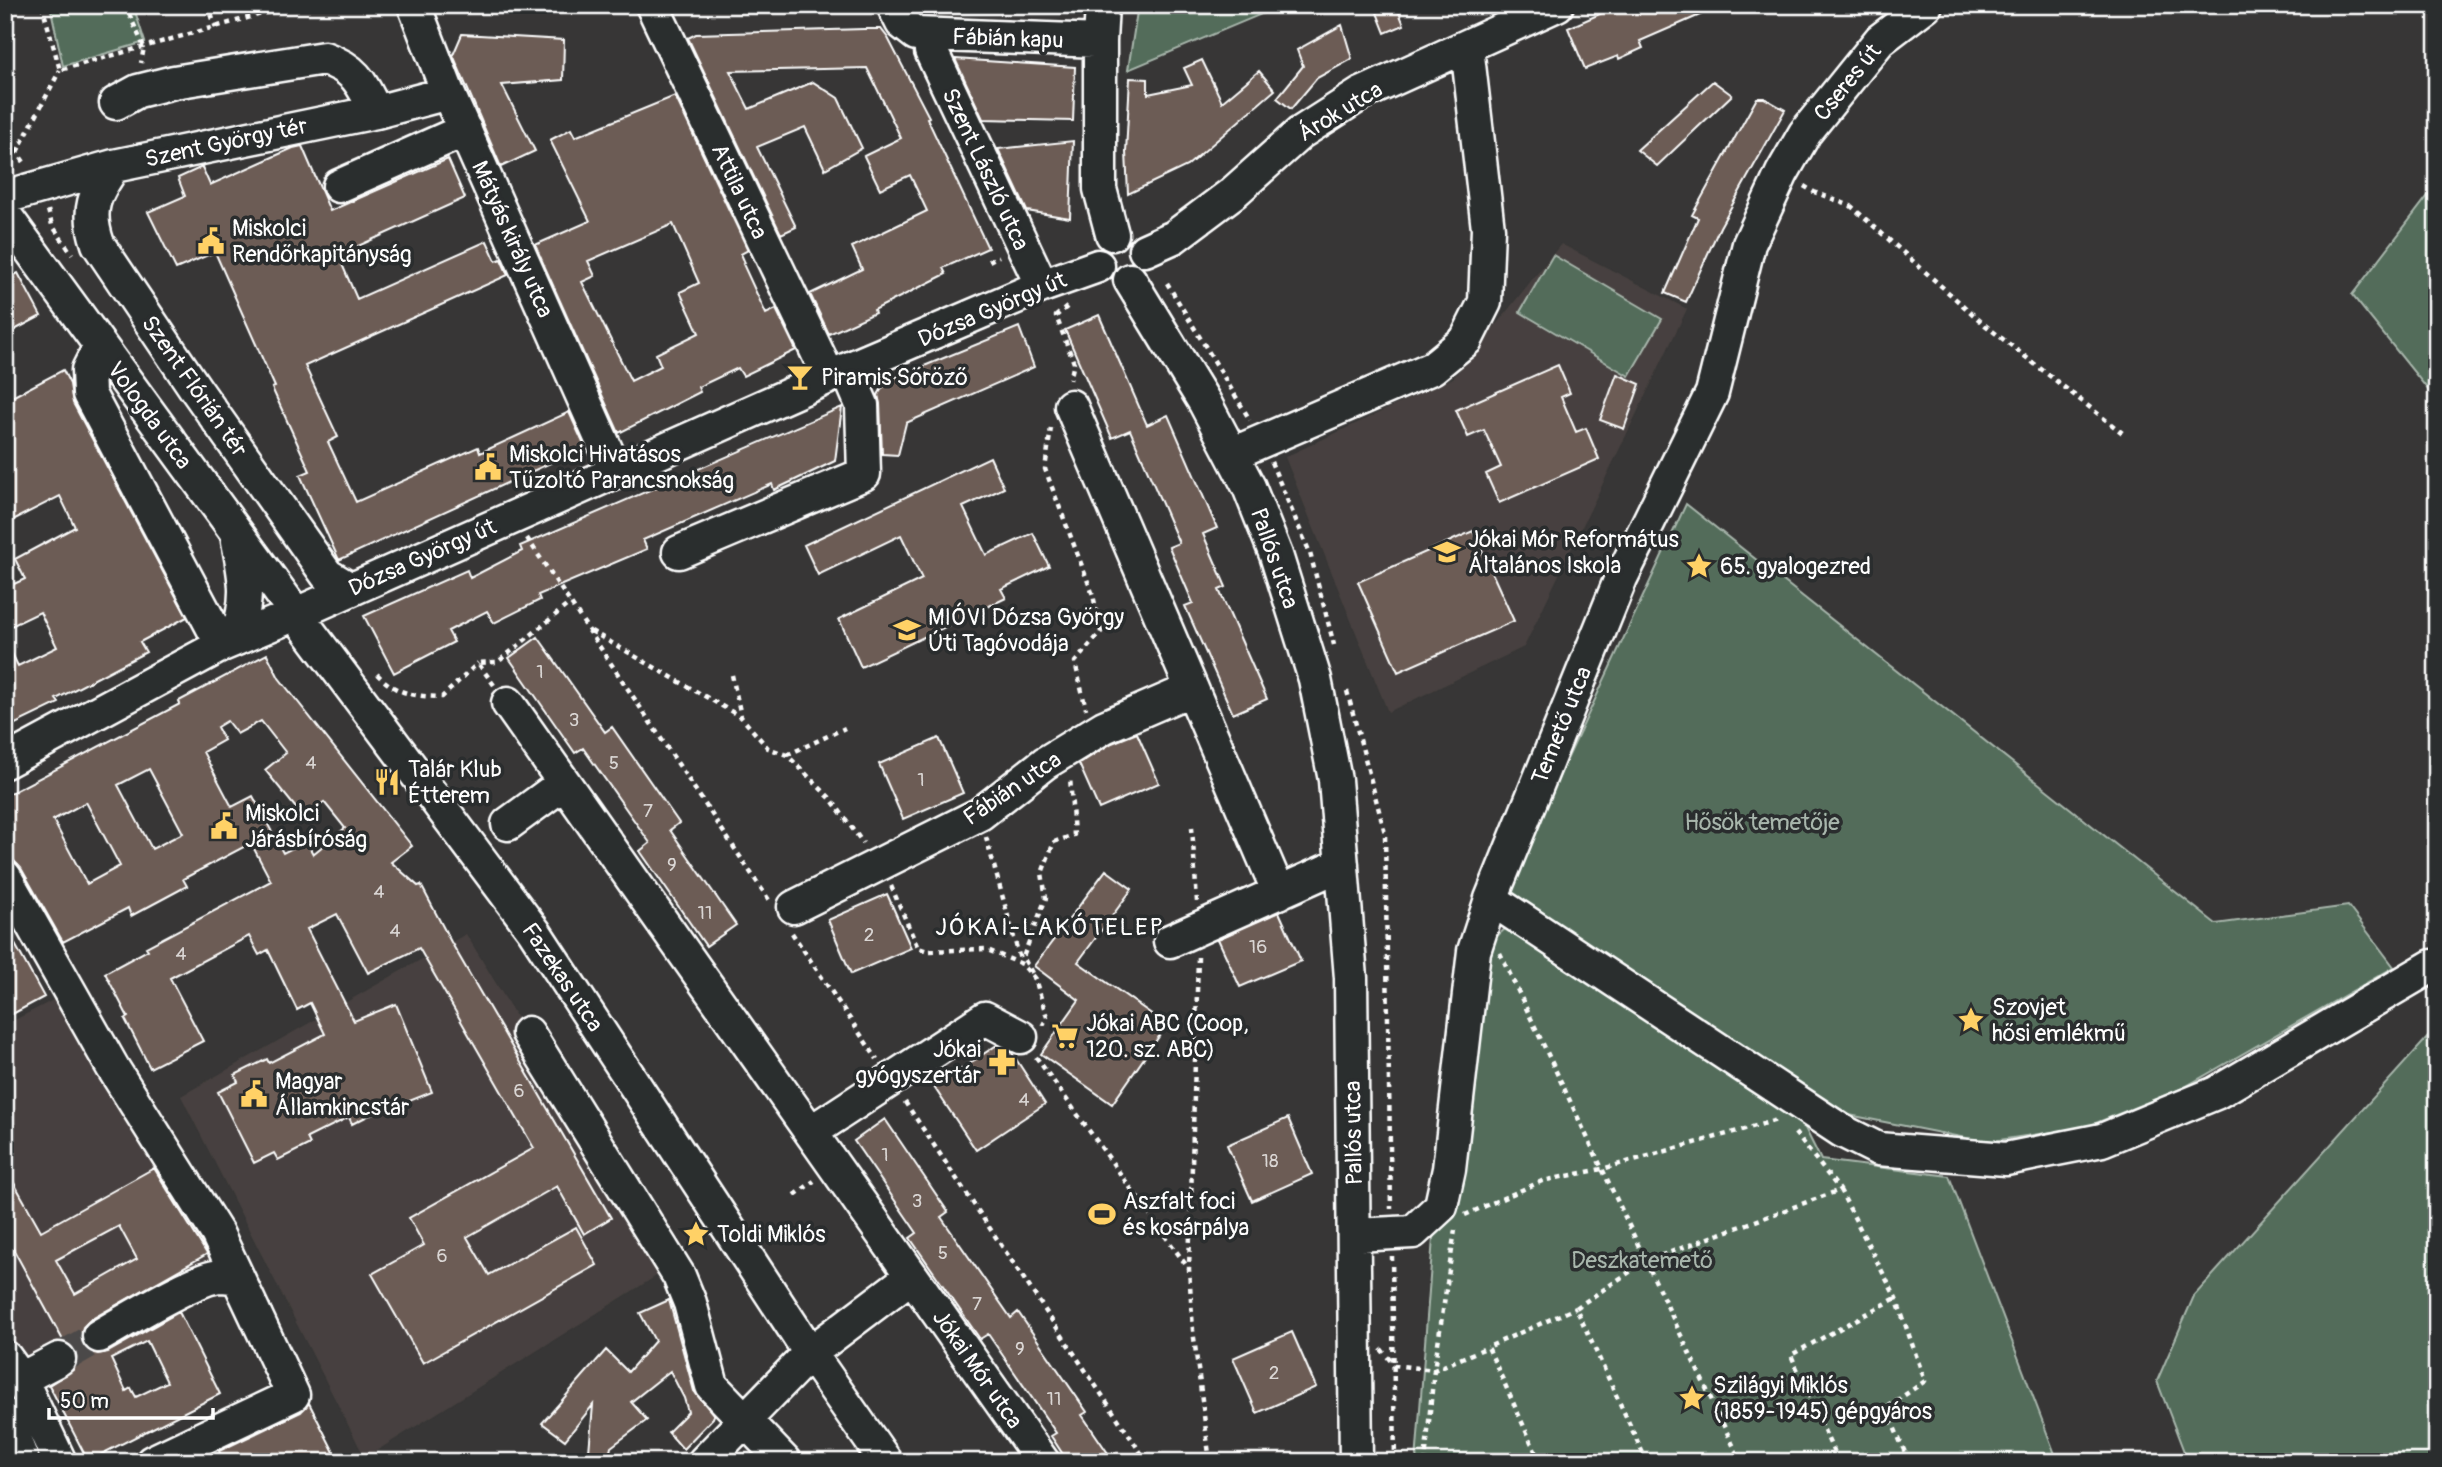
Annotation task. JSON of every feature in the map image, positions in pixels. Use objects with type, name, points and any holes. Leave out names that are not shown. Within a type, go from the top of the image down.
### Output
[{"type":"street","name":"Mátyás király utca","points":[[414,5],[448,93],[616,472]]},
{"type":"street","name":"Attila utca","points":[[652,5],[838,373]]},
{"type":"street","name":"Szent László utca","points":[[893,5],[902,23],[924,42],[1041,286]]},
{"type":"street","points":[[1102,5],[1100,189],[1112,234]]},
{"type":"street","name":"Árok utca","points":[[1145,250],[1174,237],[1234,192],[1300,133],[1351,101],[1557,5]]},
{"type":"street","name":"Cseres út","points":[[1782,173],[1805,133],[1880,40],[1926,5]]},
{"type":"street","name":"Fábián kapu","points":[[924,42],[1100,41]]},
{"type":"street","points":[[1232,454],[1432,368],[1466,340],[1485,302],[1488,229],[1467,47]]},
{"type":"street","points":[[117,103],[138,91],[174,82],[324,58],[345,65],[361,83],[376,111]]},
{"type":"street","name":"Szent György tér","points":[[5,198],[114,166],[376,111],[448,93]]},
{"type":"street","points":[[339,186],[465,130]]},
{"type":"street","name":"Szent Flórián tér","points":[[114,166],[99,187],[91,209],[91,226],[98,244],[195,388],[327,575],[351,589]]},
{"type":"street","name":"Temető utca","points":[[1355,1234],[1413,1232],[1441,1206],[1449,1169],[1474,951],[1487,910],[1620,578],[1712,394],[1749,244],[1782,173]]},
{"type":"street","name":"Vologda utca","points":[[5,215],[296,614]]},
{"type":"street","points":[[1112,234],[1131,235],[1140,241],[1145,250],[1143,269],[1130,281],[1112,280],[1098,266],[1099,248],[1112,234]]},
{"type":"street","name":"Dózsa György út","points":[[5,762],[229,641],[296,614],[838,373],[1041,286],[1098,266]]},
{"type":"street","name":"Pallós utca","points":[[1130,281],[1179,360],[1249,486],[1276,555],[1315,679],[1335,780],[1351,978],[1355,1234],[1354,1461]]},
{"type":"street","points":[[100,346],[88,370],[89,394],[229,641]]},
{"type":"street","points":[[679,552],[864,474],[862,405],[838,373]]},
{"type":"street","points":[[147,411],[195,388]]},
{"type":"street","points":[[1064,405],[1192,690],[1279,893]]},
{"type":"street","points":[[229,641],[245,611],[247,589],[236,533]]},
{"type":"street","name":"Fazekas utca","points":[[296,614],[534,931],[810,1353]]},
{"type":"street","name":"Fábián utca","points":[[786,915],[980,814],[1045,763],[1104,727],[1192,690]]},
{"type":"street","points":[[508,703],[912,1276],[810,1353],[704,1462]]},
{"type":"street","points":[[508,824],[564,783]]},
{"type":"street","points":[[1170,941],[1342,864]]},
{"type":"street","points":[[5,877],[113,1068],[217,1233],[293,1395],[152,1462]]},
{"type":"street","points":[[1487,910],[1842,1131],[1878,1149],[1993,1158],[2006,1158],[2102,1140],[2216,1093],[2432,966]]},
{"type":"street","points":[[811,1132],[985,1018],[1021,1037]]},
{"type":"street","points":[[528,1033],[679,1276],[690,1303],[712,1386],[785,1462]]},
{"type":"street","points":[[99,1336],[152,1305],[202,1281],[220,1276],[237,1278]]},
{"type":"street","name":"Jókai Mór utca","points":[[912,1276],[1043,1462]]},
{"type":"street","points":[[810,1353],[886,1462]]},
{"type":"street","points":[[53,1459],[13,1368],[59,1359]]},
{"type":"street","points":[[5,1415],[23,1462]]},
{"type":"path","points":[[5,147],[17,152],[60,70],[41,5]]},
{"type":"path","points":[[208,5],[216,27]]},
{"type":"path","points":[[60,70],[294,5]]},
{"type":"path","points":[[1782,173],[1814,192],[1852,206],[1985,325],[2125,435]]},
{"type":"path","points":[[1047,1017],[1035,979],[1023,957],[1046,898],[1042,873],[1054,842],[1074,835],[1069,749],[1087,708],[1075,662],[1101,632],[1093,595],[1045,469],[1051,429],[1064,405],[1074,363],[1056,316],[1072,302]]},
{"type":"path","points":[[525,512],[528,540],[786,915],[890,1080],[1147,1462]]},
{"type":"path","points":[[370,667],[387,685],[412,696],[442,697],[478,663],[498,662],[570,603]]},
{"type":"path","points":[[588,629],[741,717],[768,748],[787,755],[831,799],[856,831]]},
{"type":"path","points":[[478,663],[508,703]]},
{"type":"path","points":[[732,675],[741,717]]},
{"type":"path","points":[[787,755],[845,728]]},
{"type":"path","points":[[980,814],[1022,964],[1035,979]]},
{"type":"path","points":[[1192,827],[1199,928],[1189,1269],[1193,1330],[1210,1462]]},
{"type":"path","points":[[1487,910],[1602,1169],[1741,1462]]},
{"type":"path","points":[[918,948],[928,951],[985,949],[1022,964]]},
{"type":"path","points":[[1021,1037],[1189,1269]]},
{"type":"path","points":[[1425,1462],[1434,1370],[1457,1219],[1542,1181],[1602,1169],[1783,1118]]},
{"type":"path","points":[[1791,1128],[1840,1190],[1896,1298],[1924,1381],[1886,1408],[1909,1462]]},
{"type":"path","points":[[1394,1366],[1434,1370],[1576,1308],[1646,1261],[1840,1190]]},
{"type":"path","points":[[1838,1462],[1791,1355],[1896,1298]]},
{"type":"path","points":[[1576,1308],[1647,1462]]},
{"type":"path","points":[[1488,1347],[1540,1462]]},
{"type":"shaded area","name":"Jókai Mór Református Általános Iskola","points":[[1561,244],[1687,309],[1524,647],[1388,712],[1285,457],[1453,378]]},
{"type":"shaded area","points":[[466,934],[669,1268],[365,1458],[181,1096]]},
{"type":"shaded area","points":[[59,997],[223,1261],[30,1370],[5,1323],[5,1025]]},
{"type":"green space","points":[[50,5],[133,5],[145,42],[63,66]]},
{"type":"green space","points":[[1138,5],[1283,5],[1128,70]]},
{"type":"green space","points":[[2437,184],[2437,401],[2352,295]]},
{"type":"green space","points":[[1553,255],[1662,319],[1629,376],[1520,312]]},
{"type":"green space","name":"Hősök temetője","points":[[1686,504],[2216,924],[2348,906],[2394,967],[2183,1088],[2086,1127],[1986,1142],[1839,1113],[1504,895]]},
{"type":"green space","name":"Deszkatemető","points":[[1507,927],[1645,1011],[1805,1128],[1821,1160],[1949,1176],[2058,1462],[1416,1462],[1433,1238],[1448,1206],[1483,949]]},
{"type":"green space","points":[[2437,1027],[2437,1462],[2188,1462],[2157,1381],[2194,1296]]},
{"type":"building","points":[[1374,5],[1396,5],[1404,25],[1385,33]]},
{"type":"building","points":[[1620,5],[1723,5],[1640,41],[1643,48],[1619,59],[1618,56],[1585,69],[1568,28]]},
{"type":"building","points":[[1342,25],[1352,59],[1317,78],[1291,109],[1277,98],[1303,66],[1297,50]]},
{"type":"building","points":[[881,29],[929,117],[927,118],[988,248],[943,268],[946,274],[874,310],[875,313],[829,334],[810,294],[862,269],[852,247],[927,211],[910,175],[880,189],[864,156],[901,138],[867,68],[730,71],[749,109],[813,82],[838,98],[862,148],[825,169],[805,127],[757,147],[796,227],[781,234],[688,38],[696,34]]},
{"type":"building","points":[[462,34],[564,40],[563,80],[502,85],[535,151],[501,167],[453,55]]},
{"type":"building","points":[[955,59],[1075,67],[1073,121],[983,119]]},
{"type":"building","points":[[1202,60],[1222,102],[1259,71],[1275,90],[1187,166],[1128,194],[1126,152],[1130,78],[1148,79],[1148,94],[1192,85],[1184,68]]},
{"type":"building","points":[[1713,81],[1732,95],[1657,166],[1637,150]]},
{"type":"building","points":[[675,96],[748,250],[741,254],[745,263],[743,264],[766,314],[776,309],[796,350],[743,376],[738,368],[698,387],[700,392],[619,433],[535,245],[590,221],[550,140],[571,129],[575,137]],"holes":[[[673,224],[699,283],[680,292],[699,333],[656,354],[661,366],[631,381],[582,282],[595,276],[588,261]]]},
{"type":"building","points":[[1757,98],[1764,98],[1785,110],[1720,227],[1686,302],[1665,293],[1698,218],[1692,215]]},
{"type":"building","points":[[1073,141],[1070,218],[1027,211],[998,149]]},
{"type":"building","points":[[302,146],[330,211],[448,159],[465,198],[338,255],[357,299],[487,241],[496,261],[501,259],[508,275],[305,366],[338,437],[328,442],[356,502],[478,447],[480,453],[569,412],[585,447],[339,560],[300,475],[310,471],[215,252],[176,269],[148,212],[185,196],[178,178],[202,167],[210,185]]},
{"type":"building","points":[[18,273],[41,316],[5,335],[5,280]]},
{"type":"building","points":[[1099,315],[1147,425],[1168,415],[1217,528],[1203,534],[1226,587],[1219,590],[1267,699],[1233,714],[1185,606],[1193,603],[1169,547],[1179,543],[1130,430],[1112,438],[1065,330]]},
{"type":"building","points":[[1019,327],[1034,367],[906,423],[898,455],[882,454],[878,395],[882,388],[894,378]]},
{"type":"building","points":[[1558,365],[1570,393],[1561,397],[1576,432],[1586,428],[1599,459],[1499,503],[1486,474],[1501,467],[1484,430],[1468,437],[1456,410]]},
{"type":"building","points":[[63,370],[70,384],[73,403],[187,617],[140,642],[146,652],[56,699],[59,703],[5,729],[5,639],[18,666],[57,647],[40,612],[5,629],[5,588],[25,579],[15,559],[75,527],[60,496],[5,524],[5,407],[12,403],[10,398]]},
{"type":"building","points":[[1617,374],[1640,384],[1624,429],[1600,420]]},
{"type":"building","points":[[842,407],[835,461],[774,490],[772,484],[643,540],[647,549],[538,595],[540,600],[494,623],[487,611],[448,631],[454,642],[394,673],[364,616],[467,570],[470,578],[522,551],[520,546]]},
{"type":"building","points":[[990,457],[1004,488],[963,507],[986,555],[1033,533],[1049,566],[1001,589],[1006,598],[861,667],[839,619],[922,579],[901,535],[818,575],[804,545]]},
{"type":"building","points":[[1473,531],[1514,621],[1398,672],[1358,582]]},
{"type":"building","points":[[538,637],[605,732],[612,727],[679,823],[670,830],[736,925],[706,946],[640,851],[650,843],[583,748],[575,753],[509,658]]},
{"type":"building","points":[[267,654],[279,678],[412,846],[391,862],[418,886],[421,885],[451,942],[611,1218],[584,1234],[557,1186],[467,1237],[489,1275],[576,1227],[597,1265],[423,1363],[372,1274],[424,1245],[409,1218],[534,1148],[419,948],[368,973],[337,914],[307,929],[354,1021],[396,1004],[432,1092],[392,1108],[391,1104],[352,1124],[349,1117],[307,1138],[310,1144],[278,1160],[274,1153],[254,1163],[218,1092],[238,1082],[235,1075],[267,1059],[269,1063],[325,1034],[310,1003],[297,1010],[268,950],[259,955],[249,936],[170,978],[203,1041],[150,1068],[105,973],[148,950],[146,947],[271,881],[251,843],[183,879],[187,886],[131,916],[128,908],[63,942],[5,845],[5,796],[180,704],[179,701]],"holes":[[[227,721],[237,734],[261,721],[286,753],[265,770],[304,818],[324,802],[345,828],[313,854],[306,841],[283,853],[253,796],[232,807],[203,752],[224,740],[217,727]],[[149,769],[183,833],[152,849],[118,785]],[[86,802],[120,866],[87,884],[53,820]]]},
{"type":"building","points":[[1137,733],[1159,783],[1099,809],[1079,764],[1112,743]]},
{"type":"building","points":[[939,738],[963,793],[903,819],[879,764]]},
{"type":"building","points":[[1106,870],[1132,889],[1078,962],[1167,1025],[1112,1104],[1041,1054],[1079,1000],[1034,966]]},
{"type":"building","points":[[887,894],[911,948],[851,974],[828,920]]},
{"type":"building","points":[[1279,912],[1301,961],[1240,987],[1218,939]]},
{"type":"building","points":[[5,926],[44,997],[5,1018]]},
{"type":"building","points":[[997,1045],[1012,1053],[1045,1104],[976,1150],[934,1087]]},
{"type":"building","points":[[1288,1118],[1312,1174],[1252,1201],[1227,1145]]},
{"type":"building","points":[[885,1119],[948,1212],[941,1217],[1011,1318],[1018,1312],[1087,1412],[1082,1415],[1114,1462],[1068,1462],[1051,1436],[1056,1433],[988,1334],[980,1339],[910,1238],[917,1233],[854,1141]]},
{"type":"building","points":[[5,1167],[41,1231],[154,1168],[207,1254],[90,1320],[83,1327],[83,1345],[90,1352],[108,1352],[179,1312],[220,1394],[88,1461],[49,1385],[74,1369],[77,1360],[75,1351],[64,1342],[5,1234]],"holes":[[[119,1226],[137,1259],[75,1294],[56,1260]],[[147,1341],[167,1382],[136,1397],[131,1388],[126,1391],[111,1359]]]},
{"type":"building","points":[[669,1300],[694,1391],[714,1415],[683,1449],[668,1432],[688,1412],[670,1371],[631,1402],[647,1420],[611,1447],[609,1456],[589,1452],[593,1405],[565,1440],[542,1423],[606,1350],[628,1372],[655,1341],[640,1313]]},
{"type":"building","points":[[1292,1332],[1316,1387],[1257,1413],[1233,1358]]},
{"type":"building","points":[[309,1403],[339,1462],[224,1462],[219,1451],[301,1412]]},
{"type":"tunnel","points":[[59,1359],[99,1336]]},
{"type":"place","name":"Miskolci Rendőrkapitányság","points":[[211,241]]},
{"type":"place","name":"Piramis Söröző","points":[[800,377]]},
{"type":"place","name":"Miskolci Hivatásos Tűzoltó Parancsnokság","points":[[488,467]]},
{"type":"place","name":"Jókai Mór Református Általános Iskola","points":[[1447,552]]},
{"type":"place","name":"65. gyalogezred","points":[[1699,566]]},
{"type":"place","name":"MIÓVI Dózsa György Úti Tagóvodája","points":[[907,630]]},
{"type":"place","name":"Talár Klub Étterem","points":[[387,782]]},
{"type":"place","name":"Miskolci Járásbíróság","points":[[224,826]]},
{"type":"place","name":"Szovjet hősi emlékmű","points":[[1971,1020]]},
{"type":"place","name":"Jókai ABC (Coop, 120. sz. ABC)","points":[[1065,1036]]},
{"type":"place","name":"Jókai gyógyszertár","points":[[1002,1062]]},
{"type":"place","name":"Magyar Államkincstár","points":[[254,1094]]},
{"type":"place","name":"Aszfalt foci és kosárpálya","points":[[1102,1214]]},
{"type":"place","name":"Toldi Miklós","points":[[696,1234]]},
{"type":"place","name":"Szilágyi Miklós (1859-1945) gépgyáros","points":[[1692,1398]]},
{"type":"district","name":"JÓKAI-LAKÓTELEP","points":[[1050,927]]}]
